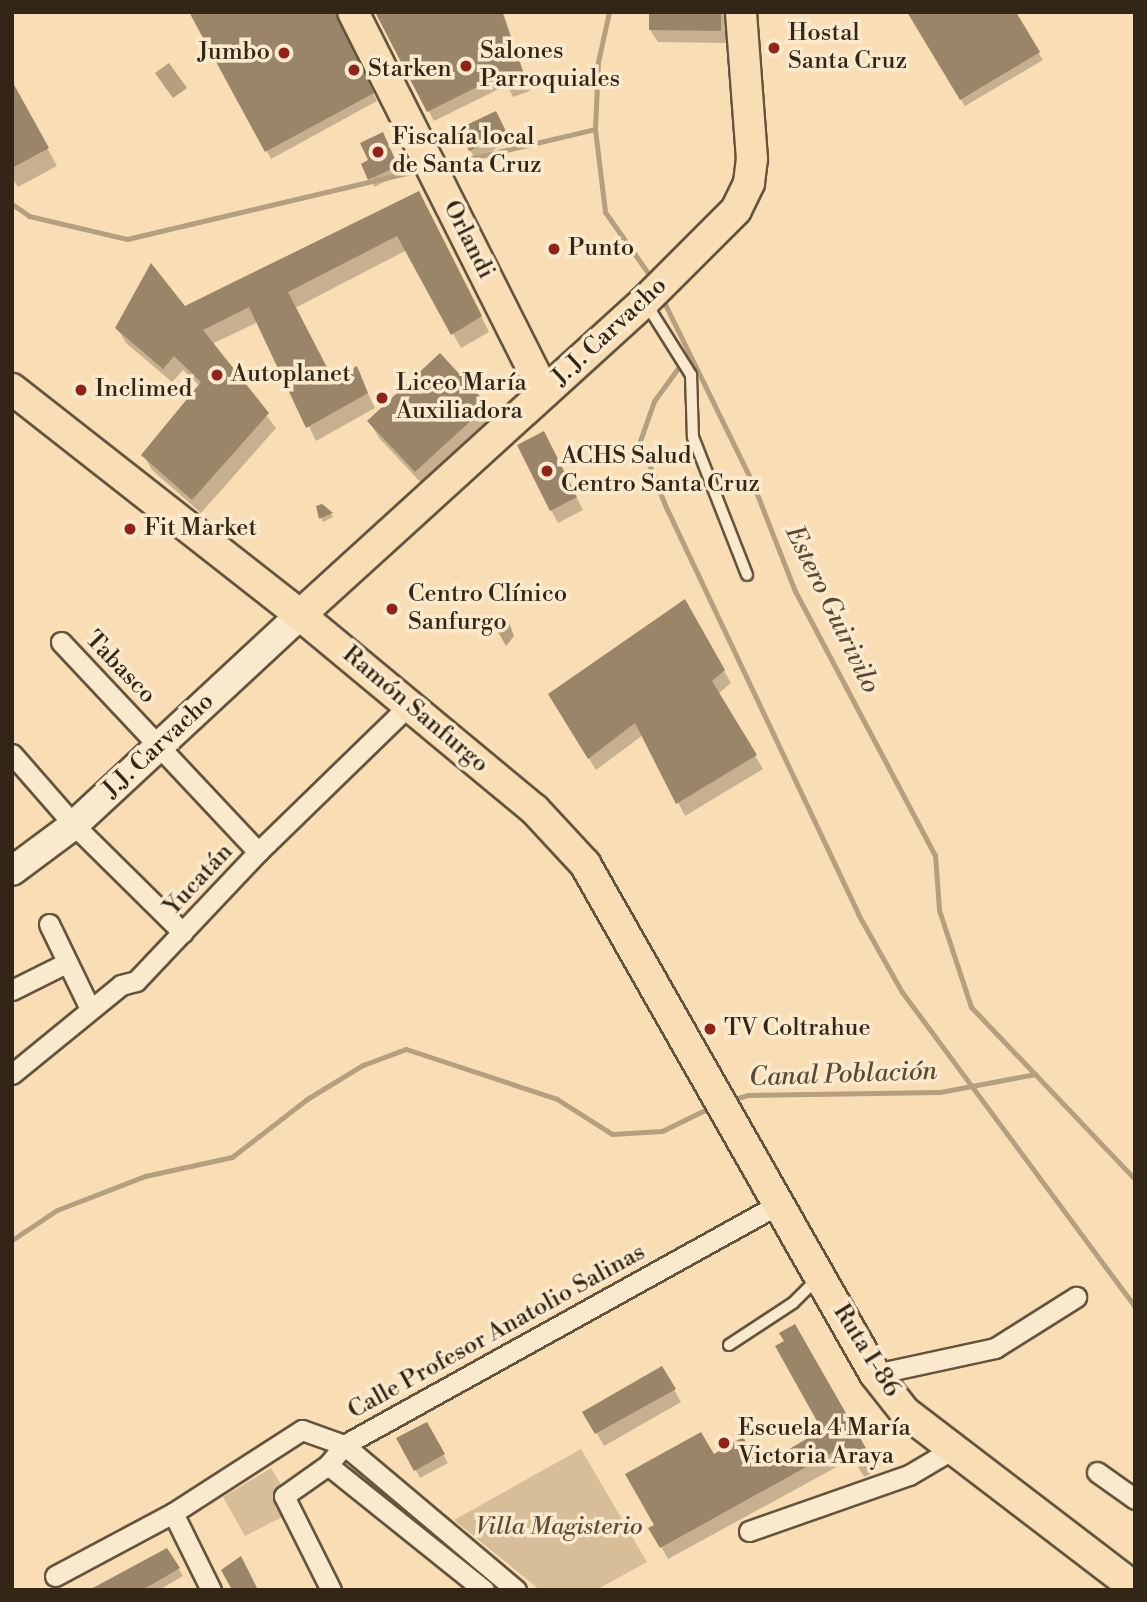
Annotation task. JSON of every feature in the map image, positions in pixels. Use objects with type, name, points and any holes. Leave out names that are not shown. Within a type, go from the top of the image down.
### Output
[{"type":"main road","name":"Orlandi","points":[[353,12],[544,392]]},
{"type":"main road","name":"J. J. Carvacho","points":[[300,615],[648,298],[736,210],[749,183],[752,159],[741,12]]},
{"type":"main road","name":"Ramón Sanfurgo","points":[[12,389],[411,704],[535,810],[585,864],[727,1111]]},
{"type":"main road","name":"J.J. Carvacho","points":[[12,871],[74,825],[300,615]]},
{"type":"main road","name":"Ruta I-86","points":[[727,1111],[875,1374],[905,1412],[1135,1588]]},
{"type":"street","name":"Tabasco","points":[[61,642],[258,852]]},
{"type":"street","name":"Yucatán","points":[[12,1074],[121,985],[136,981],[258,852],[411,704]]},
{"type":"street","points":[[12,754],[74,825],[183,933]]},
{"type":"street","points":[[49,924],[90,1009]]},
{"type":"street","points":[[12,990],[66,963]]},
{"type":"street","name":"Calle Profesor Anatolio Salinas","points":[[55,1576],[173,1513],[302,1430],[344,1445],[779,1204]]},
{"type":"street","points":[[875,1374],[995,1348],[1076,1297]]},
{"type":"street","points":[[331,1590],[284,1496],[328,1465],[344,1445],[516,1590]]},
{"type":"street","points":[[749,1531],[909,1475],[953,1449]]},
{"type":"street","points":[[328,1465],[484,1590]]},
{"type":"street","points":[[1097,1472],[1135,1499]]},
{"type":"street","points":[[173,1513],[211,1590]]},
{"type":"lane","points":[[648,298],[691,375],[694,437],[747,575]]},
{"type":"lane","points":[[729,1345],[793,1303],[820,1276]]},
{"type":"green space","name":"Villa Magisterio","points":[[581,1449],[647,1562],[596,1590],[540,1590],[454,1520]]},
{"type":"green space","points":[[353,1464],[479,1567],[474,1572],[349,1469]]},
{"type":"green space","points":[[271,1468],[284,1490],[288,1514],[245,1536],[223,1497]]},
{"type":"shaded area","points":[[169,63],[187,88],[173,98],[155,73]]},
{"type":"shaded area","points":[[507,617],[514,636],[506,646],[493,623]]},
{"type":"building","name":"Jumbo","points":[[189,12],[335,12],[374,93],[265,152]]},
{"type":"building","points":[[375,12],[502,12],[526,80],[506,88],[501,75],[427,112]]},
{"type":"building","points":[[649,12],[721,12],[721,31],[649,30]]},
{"type":"building","points":[[907,12],[1016,12],[1040,52],[960,100]]},
{"type":"building","points":[[12,81],[49,148],[12,168]]},
{"type":"building","points":[[496,111],[507,133],[469,151],[458,129]]},
{"type":"building","name":"Fiscalía local de Santa Cruz","points":[[383,132],[398,166],[368,180],[361,164],[368,160],[360,143]]},
{"type":"building","points":[[419,191],[482,316],[451,335],[397,236],[288,292],[333,379],[357,366],[368,393],[306,428],[249,307],[203,330],[269,413],[192,500],[141,455],[201,382],[174,356],[163,369],[115,328],[151,263],[185,306]]},
{"type":"building","points":[[440,353],[488,405],[415,472],[367,421]]},
{"type":"building","name":"ACHS Salud Centro Santa Cruz","points":[[544,431],[577,497],[550,511],[517,445]]},
{"type":"building","points":[[322,504],[333,513],[319,519],[316,506]]},
{"type":"building","points":[[685,599],[725,670],[712,681],[757,755],[676,804],[635,723],[588,759],[548,694]]},
{"type":"building","points":[[795,1324],[871,1457],[856,1466],[844,1446],[660,1548],[648,1528],[654,1525],[625,1474],[701,1432],[714,1454],[743,1437],[760,1466],[822,1430],[775,1346],[784,1341],[779,1333]]},
{"type":"building","points":[[662,1366],[676,1389],[595,1434],[582,1412]]},
{"type":"building","points":[[427,1422],[445,1454],[414,1471],[396,1438]]},
{"type":"building","points":[[167,1548],[180,1568],[151,1585],[141,1590],[89,1590]]},
{"type":"building","points":[[241,1556],[258,1590],[232,1590],[221,1570]]},
{"type":"waterway","name":"Estero Guirivilo","points":[[609,12],[598,62],[595,129],[605,212],[653,280]]},
{"type":"waterway","points":[[442,165],[595,129]]},
{"type":"waterway","points":[[12,204],[29,216],[127,239],[420,170]]},
{"type":"waterway","name":"Estero Guirivilo","points":[[662,298],[753,484],[795,591],[935,855],[939,910],[971,1007],[1135,1179]]},
{"type":"waterway","points":[[689,353],[654,401],[640,441],[665,505],[858,914],[902,992],[1135,1307]]},
{"type":"waterway","name":"Canal Población","points":[[12,1240],[57,1210],[145,1176],[232,1157],[307,1099],[363,1065],[406,1049],[557,1099],[612,1134],[662,1131],[713,1106]]},
{"type":"waterway","name":"Canal Población","points":[[729,1101],[747,1095],[940,1092],[1035,1074]]},
{"type":"place","name":"Hostal Santa Cruz","points":[[774,48]]},
{"type":"place","name":"Jumbo","points":[[284,53]]},
{"type":"place","name":"Salones Parroquiales","points":[[466,66]]},
{"type":"place","name":"Starken","points":[[354,70]]},
{"type":"place","name":"Fiscalía local de Santa Cruz","points":[[378,152]]},
{"type":"place","name":"Punto","points":[[554,249]]},
{"type":"place","name":"Autoplanet","points":[[217,375]]},
{"type":"place","name":"Inclimed","points":[[81,390]]},
{"type":"place","name":"Liceo María Auxiliadora","points":[[382,398]]},
{"type":"place","name":"ACHS Salud Centro Santa Cruz","points":[[547,471]]},
{"type":"place","name":"Fit Market","points":[[130,529]]},
{"type":"place","name":"Centro Clínico Sanfurgo","points":[[392,609]]},
{"type":"place","name":"TV Coltrahue","points":[[710,1029]]},
{"type":"place","name":"Escuela 4 María Victoria Araya","points":[[724,1443]]}]
